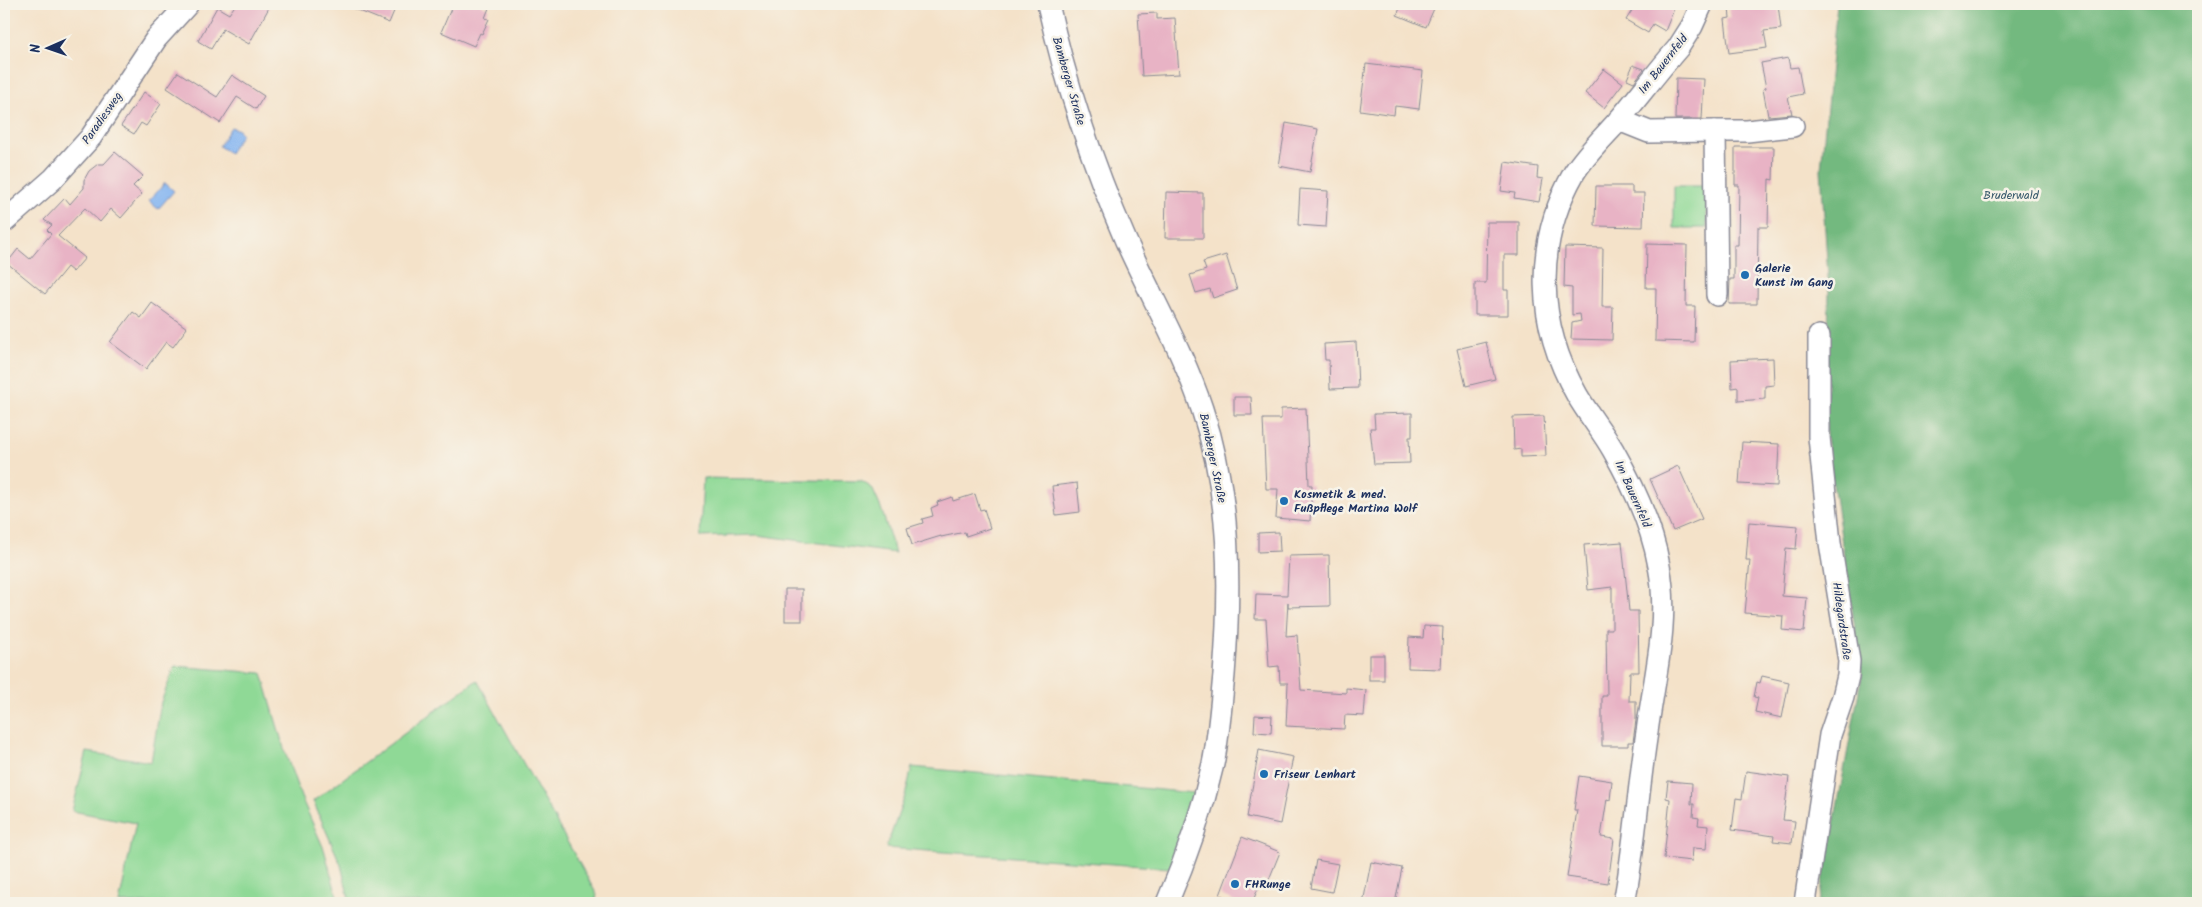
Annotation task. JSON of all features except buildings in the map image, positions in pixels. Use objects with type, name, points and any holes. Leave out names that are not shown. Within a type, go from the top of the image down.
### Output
[{"type":"street","name":"Paradiesweg","points":[[4,222],[53,179],[91,137],[156,39],[188,4]]},
{"type":"street","name":"Bamberger Straße","points":[[1048,4],[1089,150],[1128,244],[1184,363],[1202,408],[1217,466],[1226,520],[1228,628],[1218,733],[1213,764],[1197,824],[1170,902]]},
{"type":"street","name":"Im Bauernfeld","points":[[1624,903],[1631,864],[1646,734],[1659,651],[1662,599],[1660,567],[1652,537],[1632,487],[1612,448],[1577,396],[1564,369],[1550,332],[1544,285],[1553,222],[1575,172],[1678,48],[1692,26],[1702,4]]},
{"type":"street","points":[[1618,120],[1649,132],[1747,131],[1792,126]]},
{"type":"street","points":[[1715,131],[1717,295]]},
{"type":"street","name":"Hildegardstraße","points":[[1805,903],[1830,735],[1843,697],[1849,661],[1830,543],[1819,436],[1819,336]]},
{"type":"green space","name":"Bruderwald","points":[[1837,4],[2198,4],[2198,903],[1819,903],[1862,675],[1826,437],[1829,291],[1821,169]]},
{"type":"green space","points":[[1674,186],[1706,186],[1707,228],[1674,228]]},
{"type":"green space","points":[[703,478],[861,481],[872,488],[881,508],[895,553],[757,535],[700,537]]},
{"type":"green space","points":[[175,666],[262,673],[285,752],[301,797],[324,849],[339,903],[119,903],[136,823],[72,811],[87,752],[151,762],[161,702]]},
{"type":"green space","points":[[477,680],[597,895],[595,902],[350,903],[341,865],[313,801]]},
{"type":"green space","points":[[912,767],[1194,793],[1170,868],[886,848],[905,796]]},
{"type":"water","points":[[231,127],[239,130],[242,134],[229,153],[219,146]]},
{"type":"water","points":[[165,183],[174,191],[158,209],[149,201]]},
{"type":"place","name":"Galerie Kunst im Gang","points":[[1745,275]]},
{"type":"place","name":"Kosmetik & med. Fußpflege Martina Wolf","points":[[1284,501]]},
{"type":"place","name":"Friseur Lenhart","points":[[1264,774]]},
{"type":"place","name":"FHRunge","points":[[1235,884]]}]
